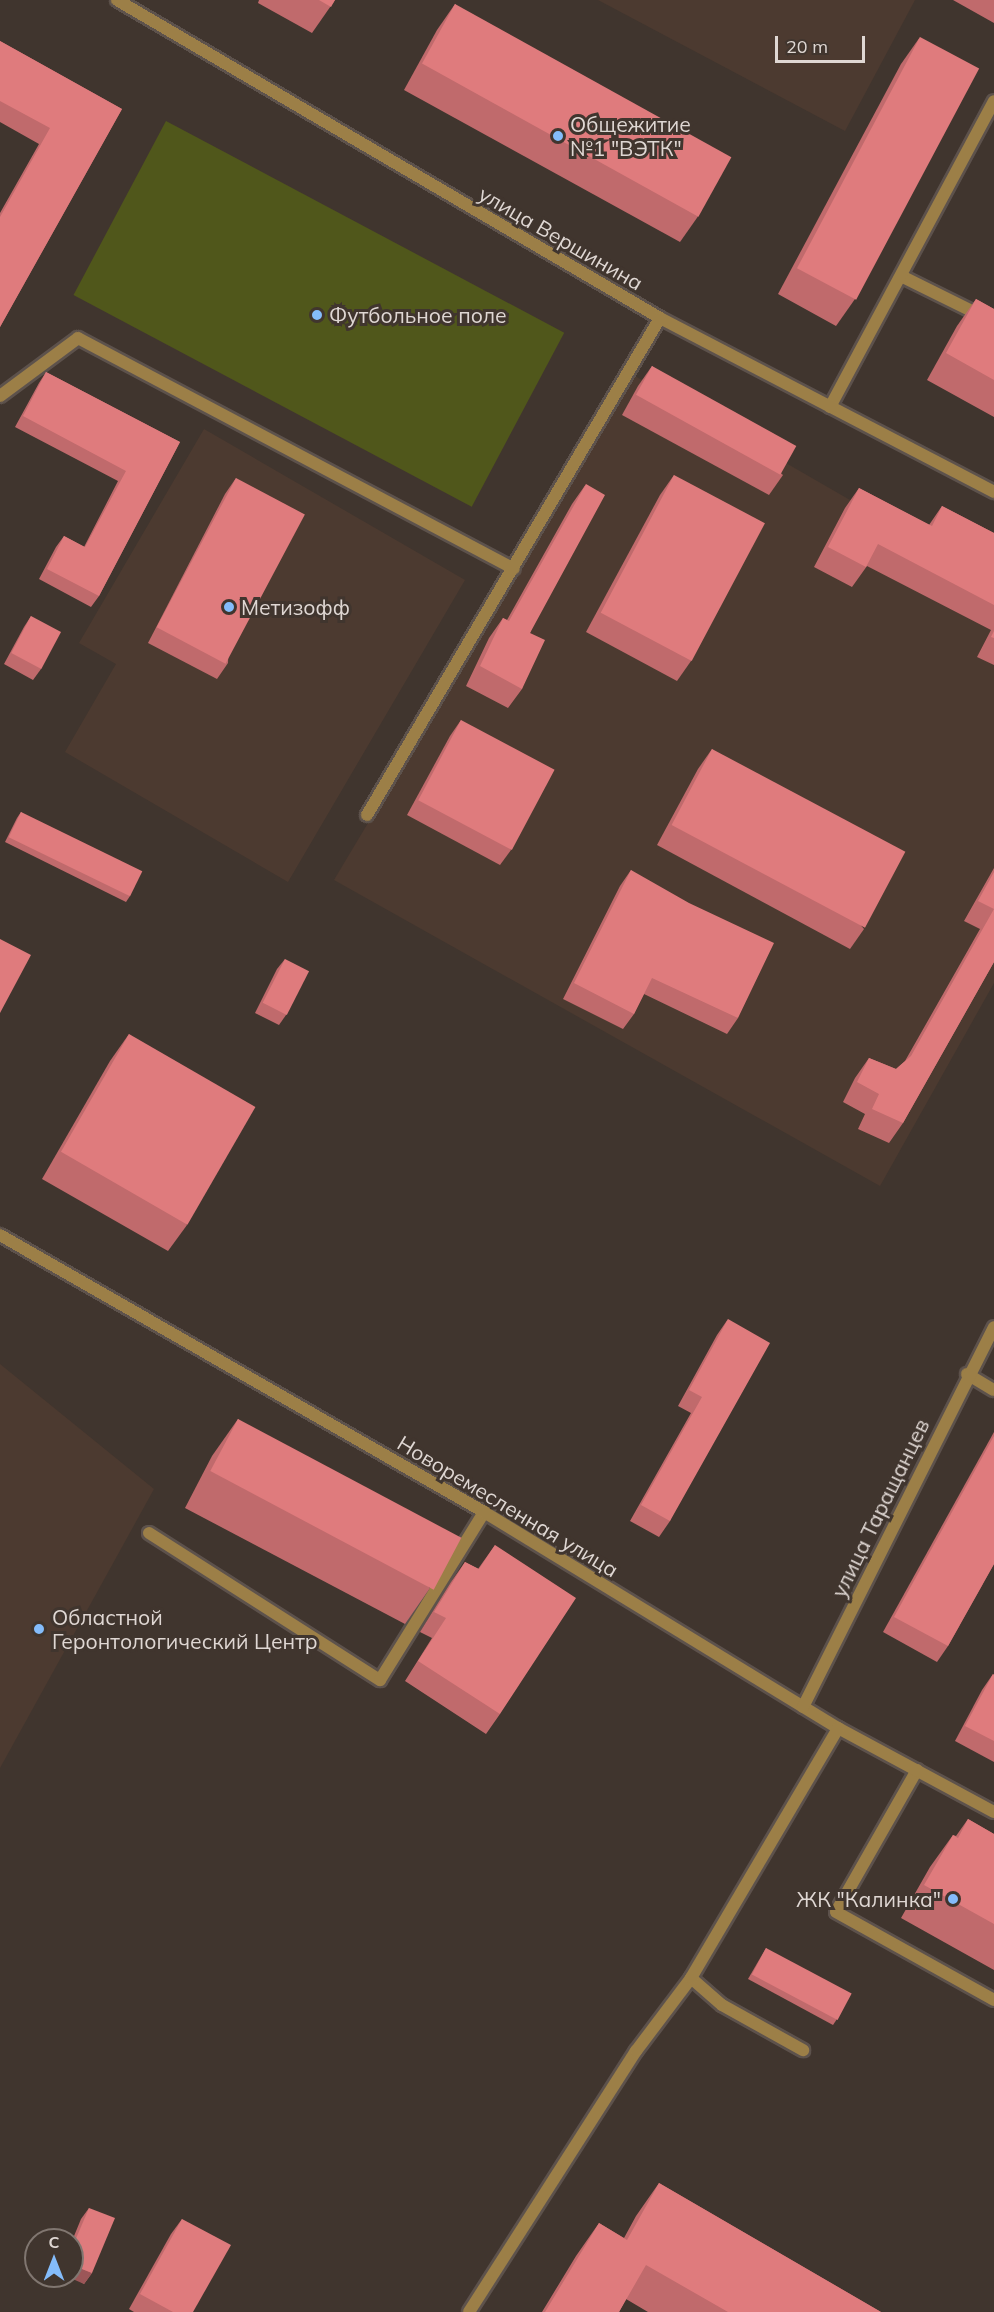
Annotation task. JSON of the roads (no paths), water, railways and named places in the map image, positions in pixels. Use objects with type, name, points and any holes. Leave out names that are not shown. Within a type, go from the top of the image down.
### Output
[{"type":"street","name":"улица Вершинина","points":[[117,0],[660,318],[994,492]]},
{"type":"street","points":[[830,407],[994,101]]},
{"type":"street","points":[[900,276],[994,322]]},
{"type":"street","points":[[366,815],[514,569],[660,318]]},
{"type":"street","points":[[0,396],[78,338],[514,569]]},
{"type":"street","name":"Новоремесленная улица","points":[[0,1235],[484,1512],[838,1728],[994,1812]]},
{"type":"street","name":"улица Таращанцев","points":[[803,1707],[967,1374],[994,1327]]},
{"type":"street","points":[[967,1374],[994,1390]]},
{"type":"street","points":[[149,1533],[380,1680],[484,1512]]},
{"type":"street","points":[[469,2312],[636,2050],[691,1978],[838,1728]]},
{"type":"street","points":[[916,1770],[836,1912],[994,2000]]},
{"type":"street","points":[[691,1978],[722,2005],[803,2050]]},
{"type":"place","name":"Общежитие №1 \"ВЭТК\"","points":[[558,136]]},
{"type":"place","name":"Футбольное поле","points":[[317,315]]},
{"type":"place","name":"Метизофф","points":[[229,607]]},
{"type":"place","name":"Областной Геронтологический Центр","points":[[39,1629]]},
{"type":"place","name":"ЖК \"Калинка\"","points":[[953,1899]]}]
